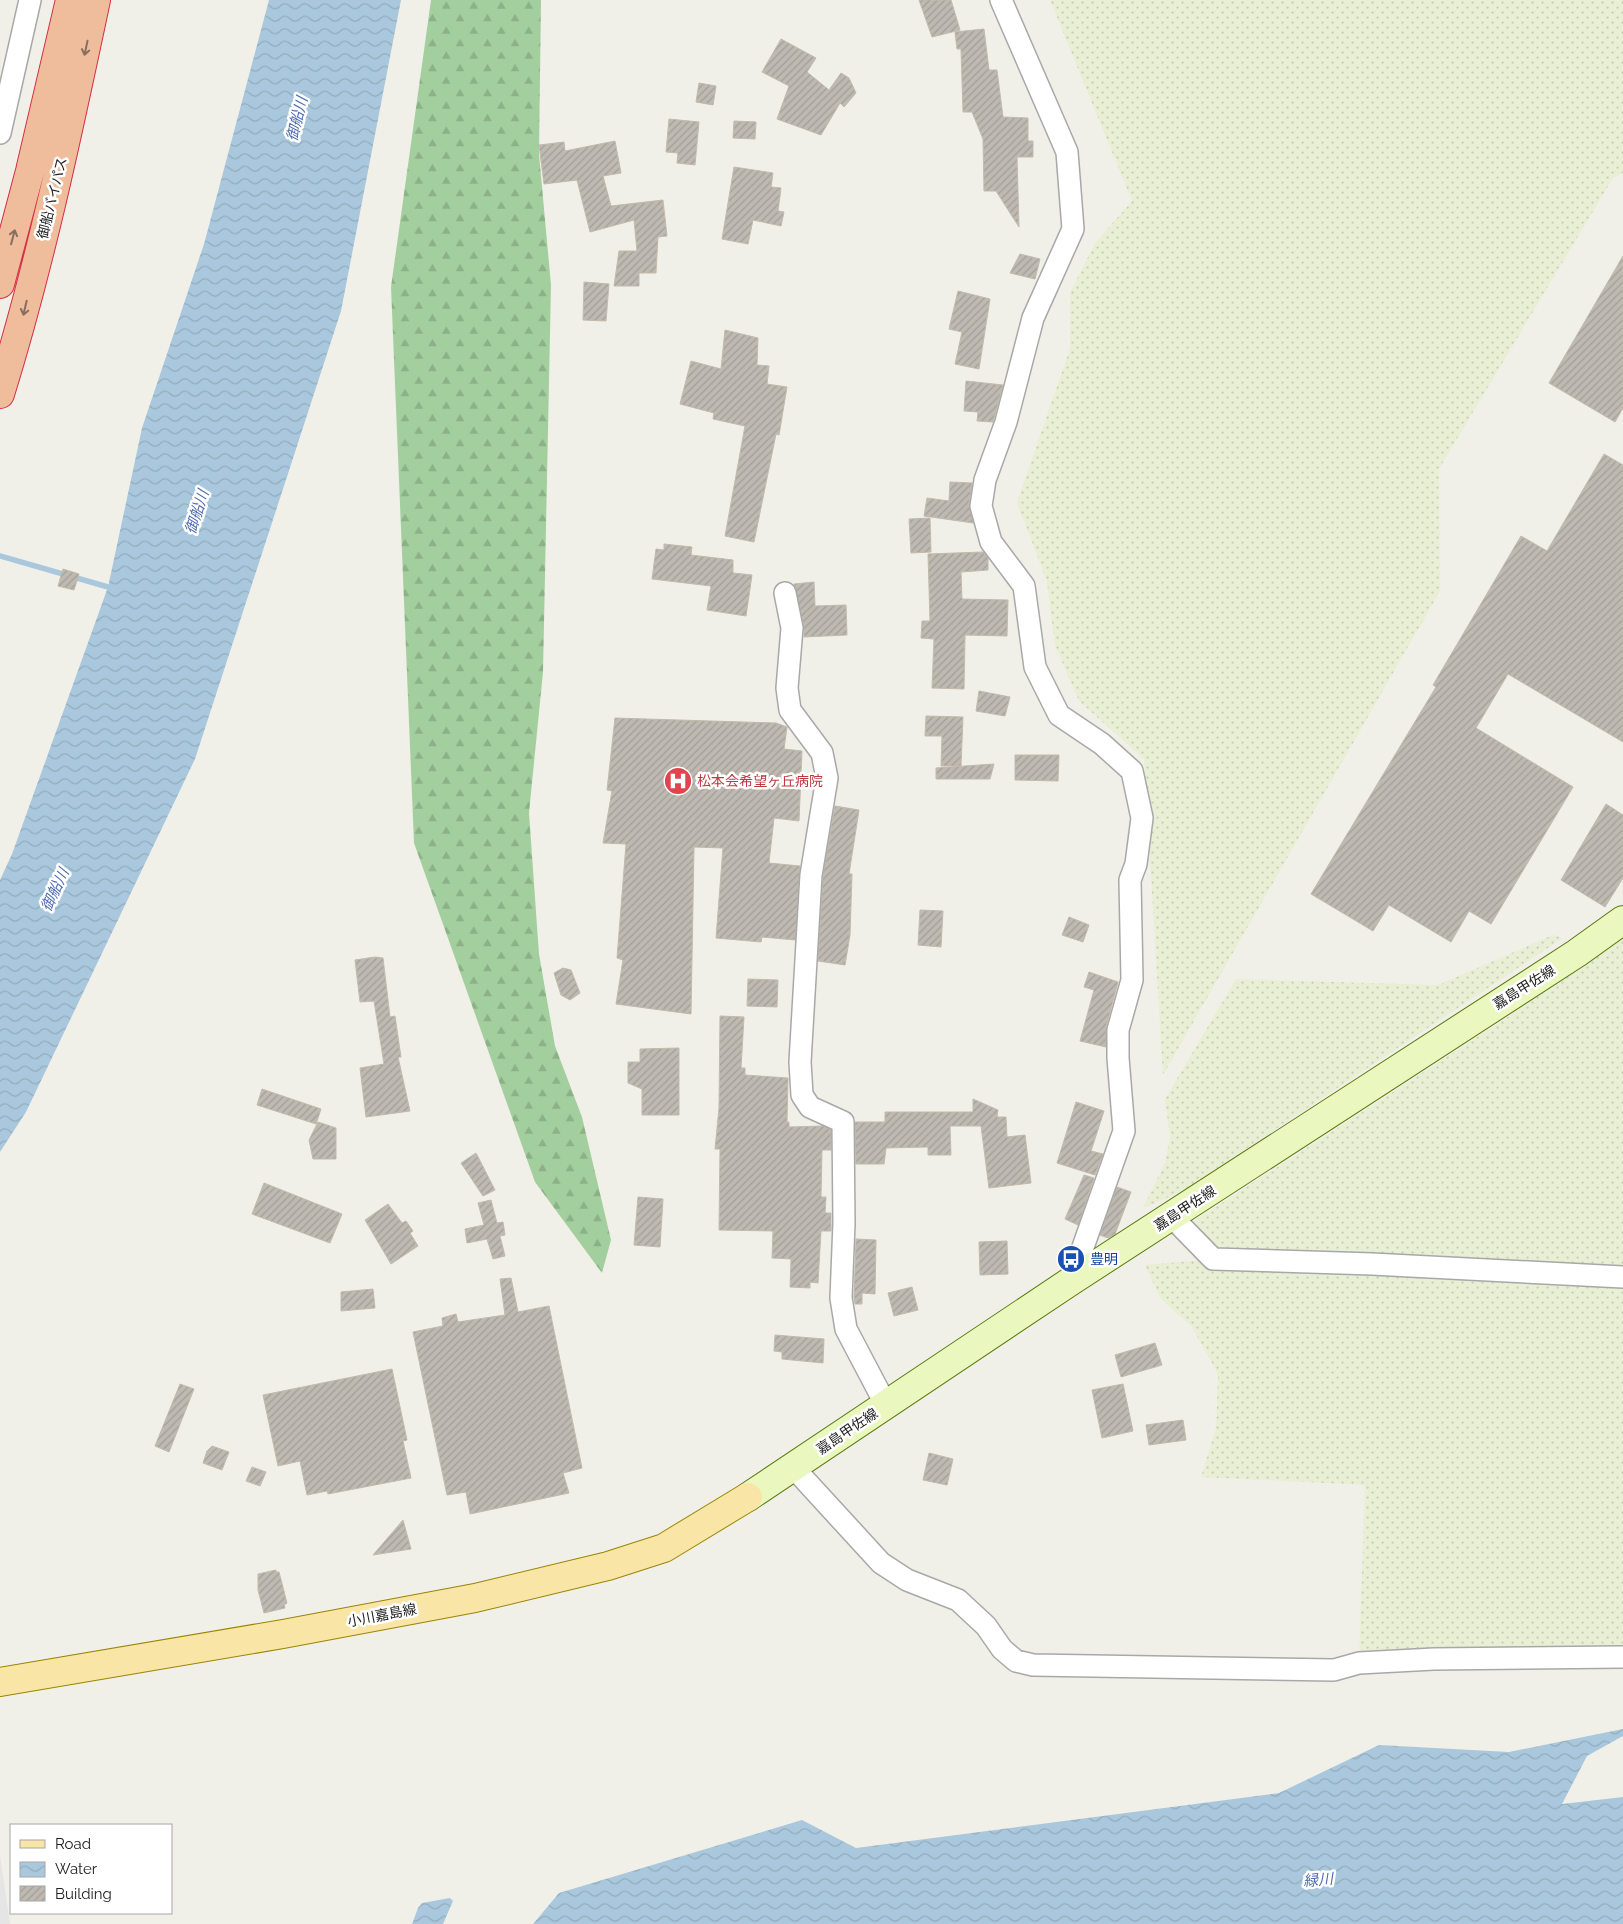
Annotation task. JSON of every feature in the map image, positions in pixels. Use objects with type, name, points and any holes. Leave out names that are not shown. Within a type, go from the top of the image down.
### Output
[{"type":"highway","name":"御船バイパス","points":[[1,279],[30,171],[70,0]]},
{"type":"highway","name":"御船バイパス","points":[[0,394],[19,333],[96,0]]},
{"type":"main road","name":"嘉島甲佐線","points":[[748,1497],[1071,1281],[1577,953],[1623,920]]},
{"type":"main road","name":"小川嘉島線","points":[[0,1682],[302,1631],[475,1598],[608,1566],[664,1548],[748,1497]]},
{"type":"street","points":[[0,133],[30,0]]},
{"type":"street","points":[[1001,0],[1067,152],[1073,229],[1033,318],[1006,422],[985,480],[981,506],[991,542],[1024,586],[1036,667],[1059,715],[1102,744],[1132,771],[1142,818],[1136,864],[1130,880],[1132,980],[1118,1030],[1118,1058],[1124,1131],[1071,1281]]},
{"type":"street","points":[[1,279],[31,282]]},
{"type":"street","points":[[785,593],[792,628],[787,688],[790,710],[822,753],[827,778],[811,875],[800,1062],[802,1095],[810,1107],[843,1122],[844,1223],[841,1298],[846,1329],[886,1406]]},
{"type":"street","points":[[1172,1217],[1213,1259],[1372,1264],[1623,1277]]},
{"type":"street","points":[[793,1467],[881,1563],[907,1580],[958,1600],[986,1626],[1002,1649],[1016,1661],[1034,1665],[1334,1670],[1359,1663],[1434,1659],[1623,1658]]},
{"type":"green space","points":[[431,0],[541,0],[539,154],[551,285],[543,672],[529,813],[539,954],[555,1046],[582,1117],[611,1240],[602,1273],[535,1182],[414,843],[391,287]]},
{"type":"green space","points":[[1050,0],[1623,0],[1623,173],[1613,178],[1439,469],[1440,591],[1163,1075],[1144,759],[1079,701],[1055,646],[1047,582],[1017,502],[1070,349],[1070,293],[1095,243],[1132,201]]},
{"type":"green space","points":[[1553,935],[1563,938],[1183,1191],[1143,1208],[1165,1163],[1170,1137],[1165,1099],[1236,979],[1438,985]]},
{"type":"green space","points":[[1623,937],[1623,1657],[1359,1663],[1365,1485],[1201,1477],[1216,1428],[1218,1374],[1192,1327],[1160,1298],[1145,1265],[1212,1259],[1194,1221],[1505,1019]]},
{"type":"shaded area","points":[[0,1855],[10,1924],[0,1924]]},
{"type":"water","name":"御船川","points":[[269,0],[401,0],[341,311],[195,759],[26,1112],[0,1152],[0,880],[12,854],[108,587],[142,428],[204,244]]},
{"type":"water","name":"緑川","points":[[1623,1729],[1623,1736],[1587,1756],[1562,1804],[1623,1797],[1623,1924],[533,1924],[559,1893],[802,1820],[856,1848],[1279,1793],[1379,1745],[1509,1752]]},
{"type":"water","points":[[450,1898],[453,1901],[443,1924],[412,1924],[422,1903]]},
{"type":"building","points":[[919,0],[951,0],[960,30],[932,37]]},
{"type":"building","points":[[984,29],[989,70],[997,70],[1003,117],[1028,118],[1028,141],[1033,141],[1033,157],[1017,157],[1019,227],[996,191],[984,191],[983,139],[972,112],[963,112],[961,49],[957,49],[955,32]]},
{"type":"building","points":[[781,39],[816,58],[807,72],[829,90],[841,73],[849,78],[856,93],[844,107],[840,103],[821,135],[777,119],[789,86],[762,72]]},
{"type":"building","points":[[699,83],[716,86],[713,105],[696,102]]},
{"type":"building","points":[[669,119],[699,122],[695,165],[677,163],[678,153],[666,152]]},
{"type":"building","points":[[734,121],[756,122],[755,139],[733,138]]},
{"type":"building","points":[[615,141],[621,173],[603,176],[611,206],[663,200],[667,236],[658,237],[656,273],[639,273],[639,286],[614,286],[619,251],[637,251],[634,220],[590,232],[577,180],[544,184],[539,145],[564,142],[565,151]]},
{"type":"building","points":[[734,167],[773,173],[771,187],[781,188],[778,211],[784,212],[781,226],[753,220],[748,244],[722,239]]},
{"type":"building","points":[[1020,254],[1040,259],[1035,279],[1010,273]]},
{"type":"building","points":[[1623,256],[1623,408],[1615,422],[1549,383]]},
{"type":"building","points":[[584,282],[609,284],[606,321],[583,320]]},
{"type":"building","points":[[958,291],[990,299],[979,369],[955,364],[962,332],[949,329]]},
{"type":"building","points":[[725,330],[758,338],[757,365],[769,366],[767,384],[787,387],[779,435],[776,434],[754,542],[725,536],[745,426],[713,419],[714,413],[680,404],[691,361],[721,369]]},
{"type":"building","points":[[966,381],[1003,385],[993,422],[977,421],[978,412],[964,411]]},
{"type":"building","points":[[1604,454],[1623,465],[1623,742],[1508,674],[1476,728],[1573,787],[1491,924],[1469,911],[1451,942],[1389,905],[1373,931],[1311,894],[1436,687],[1433,685],[1521,536],[1547,551]]},
{"type":"building","points":[[950,482],[972,483],[969,504],[973,523],[924,516],[927,498],[949,501]]},
{"type":"building","points":[[930,518],[931,552],[911,553],[909,519]]},
{"type":"building","points":[[664,544],[692,547],[691,555],[733,560],[733,573],[752,575],[746,616],[707,610],[711,586],[652,579],[656,549],[664,550]]},
{"type":"building","points":[[983,552],[988,558],[988,570],[961,572],[962,599],[1008,600],[1007,636],[965,635],[964,689],[932,688],[934,639],[921,638],[922,621],[930,621],[928,554]]},
{"type":"building","points":[[63,569],[79,574],[74,590],[58,586]]},
{"type":"building","points":[[814,582],[815,606],[846,605],[847,635],[804,637],[804,626],[794,584]]},
{"type":"building","points":[[979,691],[1010,697],[1005,716],[976,711]]},
{"type":"building","points":[[926,716],[963,717],[961,766],[941,766],[942,736],[925,736]]},
{"type":"building","points":[[615,718],[776,723],[787,727],[784,749],[802,751],[799,821],[774,818],[769,863],[800,866],[795,940],[762,937],[761,942],[716,938],[723,848],[694,847],[691,1014],[616,1004],[623,960],[617,958],[626,844],[603,843],[612,791],[607,790]]},
{"type":"building","points":[[1015,755],[1059,755],[1058,781],[1015,780]]},
{"type":"building","points":[[994,764],[990,779],[936,779],[936,768]]},
{"type":"building","points":[[1606,804],[1623,815],[1623,878],[1605,907],[1561,880]]},
{"type":"building","points":[[835,806],[859,810],[849,874],[852,874],[850,935],[845,965],[818,961],[823,876]]},
{"type":"building","points":[[920,910],[943,911],[941,947],[918,945]]},
{"type":"building","points":[[1069,917],[1089,925],[1083,942],[1062,935]]},
{"type":"building","points":[[375,957],[383,958],[390,1017],[395,1016],[401,1057],[398,1057],[410,1111],[366,1117],[360,1068],[384,1064],[374,1001],[360,1002],[355,960]]},
{"type":"building","points":[[563,968],[571,970],[580,993],[570,1000],[561,995],[554,973]]},
{"type":"building","points":[[1089,972],[1118,982],[1106,1027],[1106,1047],[1080,1041],[1094,990],[1084,987]]},
{"type":"building","points":[[748,979],[778,980],[777,1007],[747,1006]]},
{"type":"building","points":[[720,1016],[744,1017],[741,1068],[745,1068],[745,1075],[788,1078],[787,1122],[789,1122],[789,1127],[823,1126],[831,1130],[831,1150],[822,1150],[821,1197],[826,1197],[825,1213],[831,1213],[831,1231],[821,1231],[818,1283],[810,1282],[810,1288],[790,1287],[791,1259],[772,1258],[773,1231],[719,1230],[720,1149],[715,1149],[719,1108]]},
{"type":"building","points":[[679,1048],[679,1115],[642,1115],[642,1089],[628,1083],[628,1062],[640,1062],[640,1049]]},
{"type":"building","points":[[262,1089],[321,1109],[316,1124],[257,1105]]},
{"type":"building","points":[[973,1099],[998,1110],[997,1117],[1006,1117],[1007,1137],[1025,1135],[1031,1183],[989,1188],[981,1126],[950,1126],[951,1155],[928,1155],[928,1147],[886,1148],[884,1164],[856,1164],[855,1122],[885,1122],[885,1112],[973,1112]]},
{"type":"building","points":[[1076,1102],[1104,1111],[1091,1151],[1103,1154],[1095,1175],[1057,1163]]},
{"type":"building","points":[[318,1122],[336,1128],[336,1159],[313,1159],[309,1140]]},
{"type":"building","points":[[476,1153],[495,1190],[483,1196],[461,1163]]},
{"type":"building","points":[[1084,1175],[1094,1178],[1078,1225],[1065,1219]]},
{"type":"building","points":[[264,1183],[342,1214],[330,1243],[252,1214]]},
{"type":"building","points":[[1117,1187],[1131,1192],[1115,1234],[1108,1238],[1100,1235]]},
{"type":"building","points":[[638,1197],[663,1199],[660,1247],[634,1245]]},
{"type":"building","points":[[491,1200],[497,1223],[503,1222],[505,1235],[500,1236],[505,1256],[493,1259],[487,1239],[467,1243],[465,1229],[484,1225],[478,1203]]},
{"type":"building","points":[[388,1204],[402,1223],[406,1221],[413,1231],[410,1233],[418,1246],[391,1264],[365,1220]]},
{"type":"building","points":[[856,1239],[876,1240],[875,1294],[862,1293],[862,1304],[855,1304],[854,1297]]},
{"type":"building","points":[[1007,1241],[1008,1274],[980,1275],[979,1242]]},
{"type":"building","points":[[511,1278],[518,1312],[549,1306],[582,1468],[563,1473],[569,1493],[470,1514],[466,1492],[447,1495],[413,1332],[443,1326],[442,1318],[456,1314],[458,1322],[505,1315],[500,1279]]},
{"type":"building","points":[[912,1287],[918,1310],[894,1316],[888,1293]]},
{"type":"building","points":[[373,1289],[375,1308],[341,1311],[341,1292]]},
{"type":"building","points":[[775,1335],[824,1339],[823,1363],[782,1359],[782,1352],[774,1351]]},
{"type":"building","points":[[1155,1343],[1162,1365],[1121,1377],[1115,1355]]},
{"type":"building","points":[[392,1369],[407,1440],[403,1441],[411,1478],[328,1494],[327,1491],[307,1495],[300,1461],[278,1466],[263,1395]]},
{"type":"building","points":[[180,1384],[194,1389],[169,1452],[155,1446]]},
{"type":"building","points":[[1123,1384],[1133,1431],[1102,1438],[1092,1390]]},
{"type":"building","points":[[1183,1420],[1186,1440],[1149,1445],[1146,1425]]},
{"type":"building","points":[[212,1446],[229,1452],[222,1470],[203,1463],[207,1451]]},
{"type":"building","points":[[929,1453],[953,1459],[947,1485],[923,1480]]},
{"type":"building","points":[[252,1467],[266,1472],[260,1486],[246,1481]]},
{"type":"building","points":[[403,1520],[411,1549],[373,1555]]},
{"type":"building","points":[[276,1570],[276,1572],[279,1572],[287,1603],[284,1605],[285,1608],[264,1613],[258,1590],[258,1574]]},
{"type":"waterway","points":[[0,556],[115,589]]},
{"type":"place","name":"松本会希望ヶ丘病院","points":[[678,781]]},
{"type":"place","name":"豊明","points":[[1071,1259]]}]
